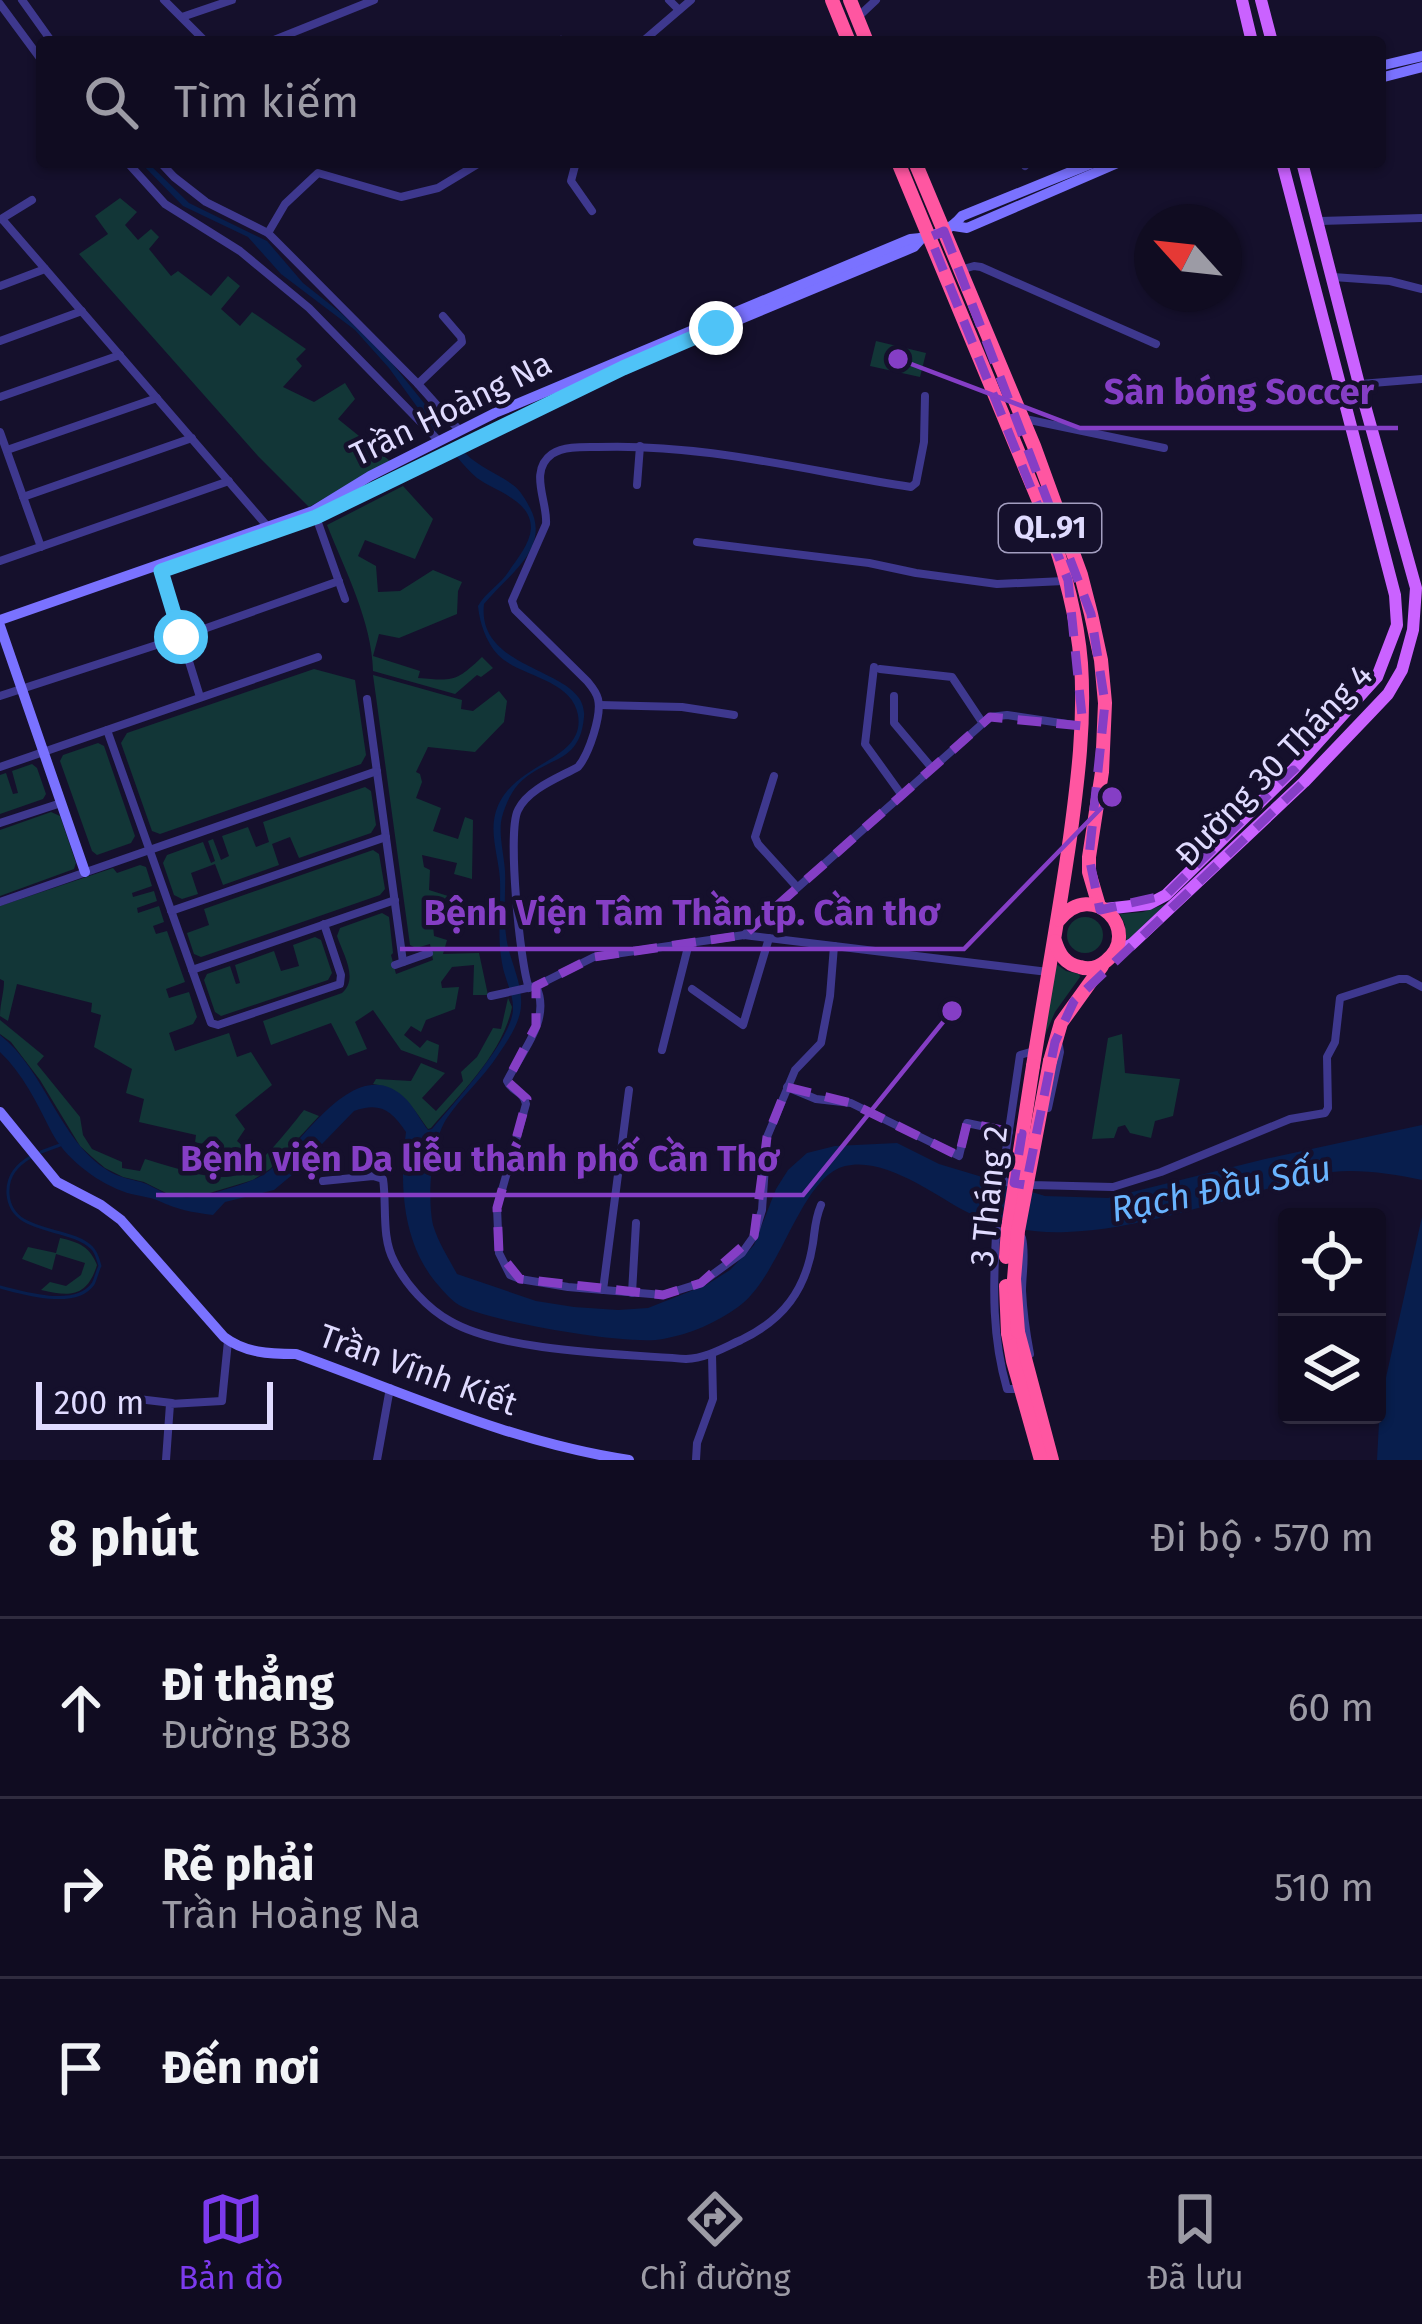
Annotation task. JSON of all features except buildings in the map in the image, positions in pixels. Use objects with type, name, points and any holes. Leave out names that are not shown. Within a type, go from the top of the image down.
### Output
[{"type":"highway","points":[[832,0],[847,36]]},
{"type":"highway","points":[[850,0],[865,36]]},
{"type":"highway","name":"QL.91","points":[[901,168],[960,269],[1081,575],[1101,659],[1105,704],[1089,872],[1102,908],[1119,930],[1117,948],[1109,959]]},
{"type":"highway","name":"QL.91","points":[[917,168],[1068,580],[1081,663],[1083,726],[1054,936]]},
{"type":"highway","points":[[1058,920],[1079,904],[1102,908]]},
{"type":"highway","points":[[1054,936],[1059,953],[1072,965],[1089,968],[1109,959]]},
{"type":"highway","name":"3 Tháng 2","points":[[1041,1460],[1006,1308],[1008,1228],[1054,936]]},
{"type":"highway","name":"3 Tháng 2","points":[[1013,1332],[1018,1231],[1050,1061],[1061,1023],[1109,959]]},
{"type":"highway","name":"3 Tháng 2","points":[[1024,1383],[1052,1460]]},
{"type":"main road","points":[[1242,0],[1251,36]]},
{"type":"main road","points":[[1261,0],[1270,36]]},
{"type":"main road","points":[[1386,65],[1422,56]]},
{"type":"main road","points":[[1386,76],[1422,67]]},
{"type":"main road","name":"Trần Hoàng Na","points":[[0,625],[313,511],[442,446],[468,441],[623,368],[914,247],[962,216],[1080,168]]},
{"type":"main road","name":"Trần Hoàng Na","points":[[0,625],[316,517],[442,446],[459,430],[910,239],[967,228],[1106,168]]},
{"type":"main road","name":"Đường 30 Tháng 4","points":[[1102,908],[1149,904],[1166,895],[1292,770],[1377,677],[1397,625],[1395,595],[1284,168]]},
{"type":"main road","name":"Đường 30 Tháng 4","points":[[1109,959],[1132,944],[1304,782],[1370,714],[1395,682],[1407,654],[1419,605],[1416,588],[1304,168]]},
{"type":"main road","points":[[459,430],[468,441]]},
{"type":"main road","points":[[0,625],[86,872]]},
{"type":"main road","points":[[1292,770],[1304,782]]},
{"type":"main road","points":[[0,1112],[57,1182],[121,1220],[228,1341]]},
{"type":"main road","name":"Trần Vĩnh Kiết","points":[[228,1341],[273,1354],[296,1354],[557,1448],[626,1460]]},
{"type":"street","points":[[22,0],[48,36]]},
{"type":"street","points":[[164,0],[200,36]]},
{"type":"street","points":[[282,36],[352,4],[374,0]]},
{"type":"street","points":[[669,0],[679,10]]},
{"type":"street","points":[[649,36],[691,0]]},
{"type":"street","points":[[857,17],[876,0]]},
{"type":"street","points":[[182,17],[226,1]]},
{"type":"street","points":[[0,4],[36,53]]},
{"type":"street","points":[[132,168],[165,204],[240,250],[309,308],[442,446]]},
{"type":"street","points":[[167,168],[206,202],[268,233],[459,430]]},
{"type":"street","points":[[268,233],[285,204],[318,173],[401,197],[438,188],[472,168]]},
{"type":"street","points":[[574,168],[571,181],[592,211]]},
{"type":"street","points":[[32,200],[1,219],[269,528]]},
{"type":"street","points":[[1320,221],[1422,218]]},
{"type":"street","points":[[960,269],[981,267],[1156,344]]},
{"type":"street","points":[[0,286],[46,269]]},
{"type":"street","points":[[1333,277],[1390,280],[1422,289]]},
{"type":"street","points":[[0,341],[82,311]]},
{"type":"street","points":[[418,384],[462,342],[443,316]]},
{"type":"street","points":[[0,398],[120,355]]},
{"type":"street","points":[[1359,384],[1422,379]]},
{"type":"street","points":[[834,946],[821,1043],[800,1061],[767,1137],[762,1210],[754,1236],[742,1253],[701,1283],[663,1295],[510,1275],[499,1253],[497,1208],[526,1104],[507,1081],[529,1045],[541,1009],[541,997],[523,972],[513,824],[526,798],[585,760],[599,706],[587,681],[515,610],[512,601],[544,534],[547,514],[540,474],[551,454],[566,449],[640,446],[727,454],[911,487],[916,483],[924,442],[926,396]]},
{"type":"street","points":[[7,450],[157,398]]},
{"type":"street","points":[[1022,418],[1164,448]]},
{"type":"street","points":[[0,432],[41,547]]},
{"type":"street","points":[[23,497],[192,438]]},
{"type":"street","points":[[637,484],[640,446]]},
{"type":"street","points":[[0,561],[229,482]]},
{"type":"street","points":[[316,517],[345,599]]},
{"type":"street","points":[[697,542],[997,584],[1068,580]]},
{"type":"street","points":[[161,571],[200,697]]},
{"type":"street","points":[[0,696],[338,580]]},
{"type":"street","points":[[0,767],[318,657]]},
{"type":"street","points":[[901,794],[865,744],[877,668],[952,677],[982,722]]},
{"type":"street","points":[[894,696],[894,722],[931,767]]},
{"type":"street","points":[[367,699],[399,964],[429,953]]},
{"type":"street","points":[[599,706],[682,707],[734,715]]},
{"type":"street","points":[[744,935],[990,716],[1083,726]]},
{"type":"street","points":[[107,730],[209,1021],[218,1025],[340,984],[324,924]]},
{"type":"street","points":[[0,902],[377,771]]},
{"type":"street","points":[[774,776],[755,837],[797,887]]},
{"type":"street","points":[[0,824],[61,802]]},
{"type":"street","points":[[171,911],[386,837]]},
{"type":"street","points":[[192,970],[394,900]]},
{"type":"street","points":[[495,995],[531,987],[594,957],[744,935],[1049,972]]},
{"type":"street","points":[[692,989],[742,1025],[769,938]]},
{"type":"street","points":[[662,1050],[689,943]]},
{"type":"street","points":[[1034,1059],[1020,1055],[1002,1178],[1031,1185],[1113,1187],[1290,1119],[1320,1116],[1328,1108],[1327,1057],[1336,1042],[1340,998],[1399,979],[1422,987]]},
{"type":"street","points":[[1031,1185],[1060,1052],[1055,1042]]},
{"type":"street","points":[[787,1087],[816,1099],[850,1103],[959,1156],[967,1124],[1009,1132]]},
{"type":"street","points":[[603,1290],[629,1090]]},
{"type":"street","points":[[323,1181],[383,1179],[394,1263],[423,1301],[454,1324],[530,1344],[686,1359],[712,1354],[759,1332],[791,1305],[811,1254],[821,1205]]},
{"type":"street","points":[[632,1293],[636,1223]]},
{"type":"street","points":[[998,1231],[1021,1236],[1025,1250],[1023,1314],[1033,1372],[1024,1383],[1007,1389],[998,1354],[993,1280],[998,1231]]},
{"type":"street","points":[[121,1397],[172,1403],[222,1401],[228,1341]]},
{"type":"street","points":[[696,1460],[697,1442],[713,1399],[712,1354]]},
{"type":"street","points":[[377,1460],[390,1388]]},
{"type":"street","points":[[166,1460],[172,1403]]},
{"type":"highlighted area","points":[[944,231],[1091,614],[1105,703],[1089,857],[1100,910],[1166,895],[1293,770],[1304,782],[1074,1001],[1055,1042],[1026,1185],[1014,1183],[1022,1134],[967,1123],[959,1156],[851,1103],[787,1087],[767,1137],[754,1236],[701,1283],[663,1295],[520,1279],[499,1253],[497,1208],[527,1099],[507,1081],[536,1026],[536,986],[594,957],[744,935],[990,717],[1083,726],[1068,580],[930,237]]},
{"type":"green space","points":[[120,198],[137,212],[125,225],[138,240],[151,229],[159,237],[149,249],[171,276],[178,271],[211,296],[228,276],[240,286],[221,309],[240,326],[252,312],[306,349],[296,359],[302,366],[283,387],[314,402],[345,383],[355,399],[338,419],[390,461],[309,507],[79,254],[108,234],[95,216]]},
{"type":"green space","points":[[876,341],[926,353],[920,377],[870,366]]},
{"type":"green space","points":[[403,486],[433,519],[415,559],[365,540],[358,556],[376,566],[378,592],[400,591],[433,570],[462,582],[457,614],[399,638],[379,634],[373,656],[420,671],[418,678],[453,678],[482,657],[493,668],[455,694],[373,671],[363,615],[327,525]]},
{"type":"green space","points":[[314,669],[355,680],[366,755],[361,764],[160,834],[152,831],[121,743],[127,733]]},
{"type":"green space","points":[[373,675],[462,700],[461,709],[473,711],[499,691],[507,701],[504,722],[475,752],[428,747],[416,772],[422,782],[416,798],[441,808],[433,831],[458,839],[465,817],[473,820],[472,879],[454,874],[457,863],[422,855],[424,867],[430,870],[429,890],[448,896],[446,906],[431,905],[434,936],[447,940],[443,954],[479,953],[488,995],[473,995],[474,965],[452,967],[441,982],[442,988],[459,987],[455,1009],[426,1020],[421,1032],[411,1026],[404,1035],[420,1048],[427,1040],[439,1045],[437,1063],[401,1050],[373,1010],[355,1022],[367,1049],[348,1056],[331,1023],[271,1045],[263,1021],[342,993],[347,987],[346,958],[337,936],[340,928],[382,913],[389,917],[396,974],[433,960],[430,944],[410,945]]},
{"type":"green space","points":[[98,743],[104,746],[135,836],[131,843],[97,855],[60,761],[63,755]]},
{"type":"green space","points":[[32,764],[46,794],[43,799],[0,814],[0,775],[6,773],[13,794],[18,793],[12,771]]},
{"type":"green space","points":[[365,787],[371,791],[376,825],[371,833],[299,858],[290,837],[272,844],[279,865],[223,885],[215,864],[191,873],[198,894],[182,899],[174,895],[163,863],[167,855],[203,842],[211,863],[215,861],[208,841],[213,839],[221,860],[229,856],[222,836],[248,827],[256,847],[269,842],[263,822]]},
{"type":"green space","points":[[51,812],[60,816],[74,869],[0,896],[0,830]]},
{"type":"green space","points":[[373,850],[379,854],[385,889],[380,895],[201,957],[194,954],[187,933],[209,925],[204,909]]},
{"type":"green space","points":[[146,867],[152,886],[132,893],[133,897],[154,891],[157,901],[137,908],[138,913],[159,906],[164,922],[153,926],[156,934],[167,931],[185,982],[166,989],[169,998],[189,992],[197,1017],[193,1024],[169,1033],[175,1051],[229,1033],[237,1057],[251,1052],[272,1085],[235,1115],[245,1129],[237,1141],[256,1158],[225,1175],[222,1145],[195,1143],[196,1135],[139,1122],[144,1099],[126,1093],[132,1069],[94,1047],[101,1015],[91,1012],[92,1003],[17,984],[8,1021],[0,1016],[4,981],[0,979],[0,906],[113,868],[117,873]]},
{"type":"green space","points":[[1166,904],[1128,940],[1125,939],[1120,914]]},
{"type":"green space","points":[[1085,917],[1098,922],[1103,935],[1098,948],[1085,953],[1072,948],[1067,935],[1072,922]]},
{"type":"green space","points":[[315,937],[321,940],[332,973],[328,980],[221,1016],[215,1012],[204,980],[207,974],[230,966],[236,984],[240,983],[235,965],[274,951],[281,971],[299,966],[293,945]]},
{"type":"green space","points":[[1056,964],[1080,977],[1055,1012],[1042,1042]]},
{"type":"green space","points":[[508,998],[512,1007],[500,1040],[431,1128],[399,1094],[373,1084],[376,1079],[411,1081],[421,1063],[445,1073],[422,1098],[436,1111],[463,1081],[461,1072],[477,1057],[493,1028],[501,1029]]},
{"type":"green space","points":[[0,1020],[44,1056],[37,1064],[80,1117],[92,1149],[122,1162],[122,1168],[140,1171],[145,1159],[201,1175],[236,1175],[266,1155],[304,1110],[319,1116],[270,1169],[253,1180],[203,1195],[168,1194],[105,1168],[80,1146],[40,1080],[0,1034]]},
{"type":"green space","points":[[1122,1034],[1125,1073],[1180,1079],[1173,1116],[1155,1121],[1151,1138],[1130,1133],[1125,1125],[1118,1127],[1114,1138],[1092,1139],[1108,1038]]},
{"type":"green space","points":[[60,1238],[83,1246],[97,1265],[88,1283],[76,1292],[41,1290],[50,1282],[66,1286],[81,1275],[85,1263],[56,1254],[52,1270],[22,1259],[28,1247],[56,1253]]},
{"type":"water","points":[[146,168],[153,168],[189,203],[267,241],[303,283],[383,352],[444,428],[436,433],[355,330],[281,274],[248,237],[183,206]]},
{"type":"water","name":"Rạch Đầu Sấu","points":[[465,453],[516,487],[535,523],[531,549],[484,604],[486,627],[513,657],[569,688],[581,701],[584,717],[571,750],[521,782],[502,817],[505,927],[521,1006],[509,1037],[447,1118],[437,1141],[431,1214],[457,1274],[536,1301],[618,1310],[648,1308],[730,1270],[754,1245],[788,1170],[807,1153],[835,1146],[897,1143],[939,1164],[1045,1196],[1108,1198],[1422,1125],[1422,1180],[1332,1172],[1143,1222],[1055,1232],[992,1222],[893,1172],[861,1164],[845,1166],[815,1188],[767,1274],[738,1307],[693,1331],[646,1340],[528,1325],[475,1312],[454,1301],[427,1270],[410,1233],[403,1172],[406,1132],[390,1113],[378,1108],[354,1111],[274,1190],[225,1202],[213,1215],[122,1191],[81,1167],[57,1141],[23,1079],[0,1052],[0,1035],[29,1067],[90,1157],[115,1174],[187,1197],[265,1174],[332,1106],[369,1085],[388,1087],[407,1100],[428,1130],[432,1129],[504,1035],[513,1007],[499,932],[495,815],[515,783],[570,743],[578,715],[568,695],[507,662],[486,637],[478,606],[519,556],[531,528],[519,503],[477,478],[457,457]]},
{"type":"water","points":[[1422,1217],[1422,1460],[1377,1460],[1379,1424],[1386,1424],[1386,1377]]},
{"type":"waterway","points":[[41,1152],[60,1145]]},
{"type":"waterway","points":[[0,1287],[49,1297],[74,1296],[93,1284],[100,1266],[94,1250],[82,1241],[30,1223],[12,1207],[11,1176],[32,1156]]},
{"type":"place","name":"Sân bóng Soccer","points":[[898,359]]},
{"type":"place","name":"Bệnh Viện Tâm Thần tp. Cần thơ","points":[[1112,797]]},
{"type":"place","name":"Bệnh viện Da liễu thành phố Cần Thơ","points":[[952,1011]]},
{"type":"route","points":[[181,637],[161,571],[316,517],[468,441],[716,328]]}]
